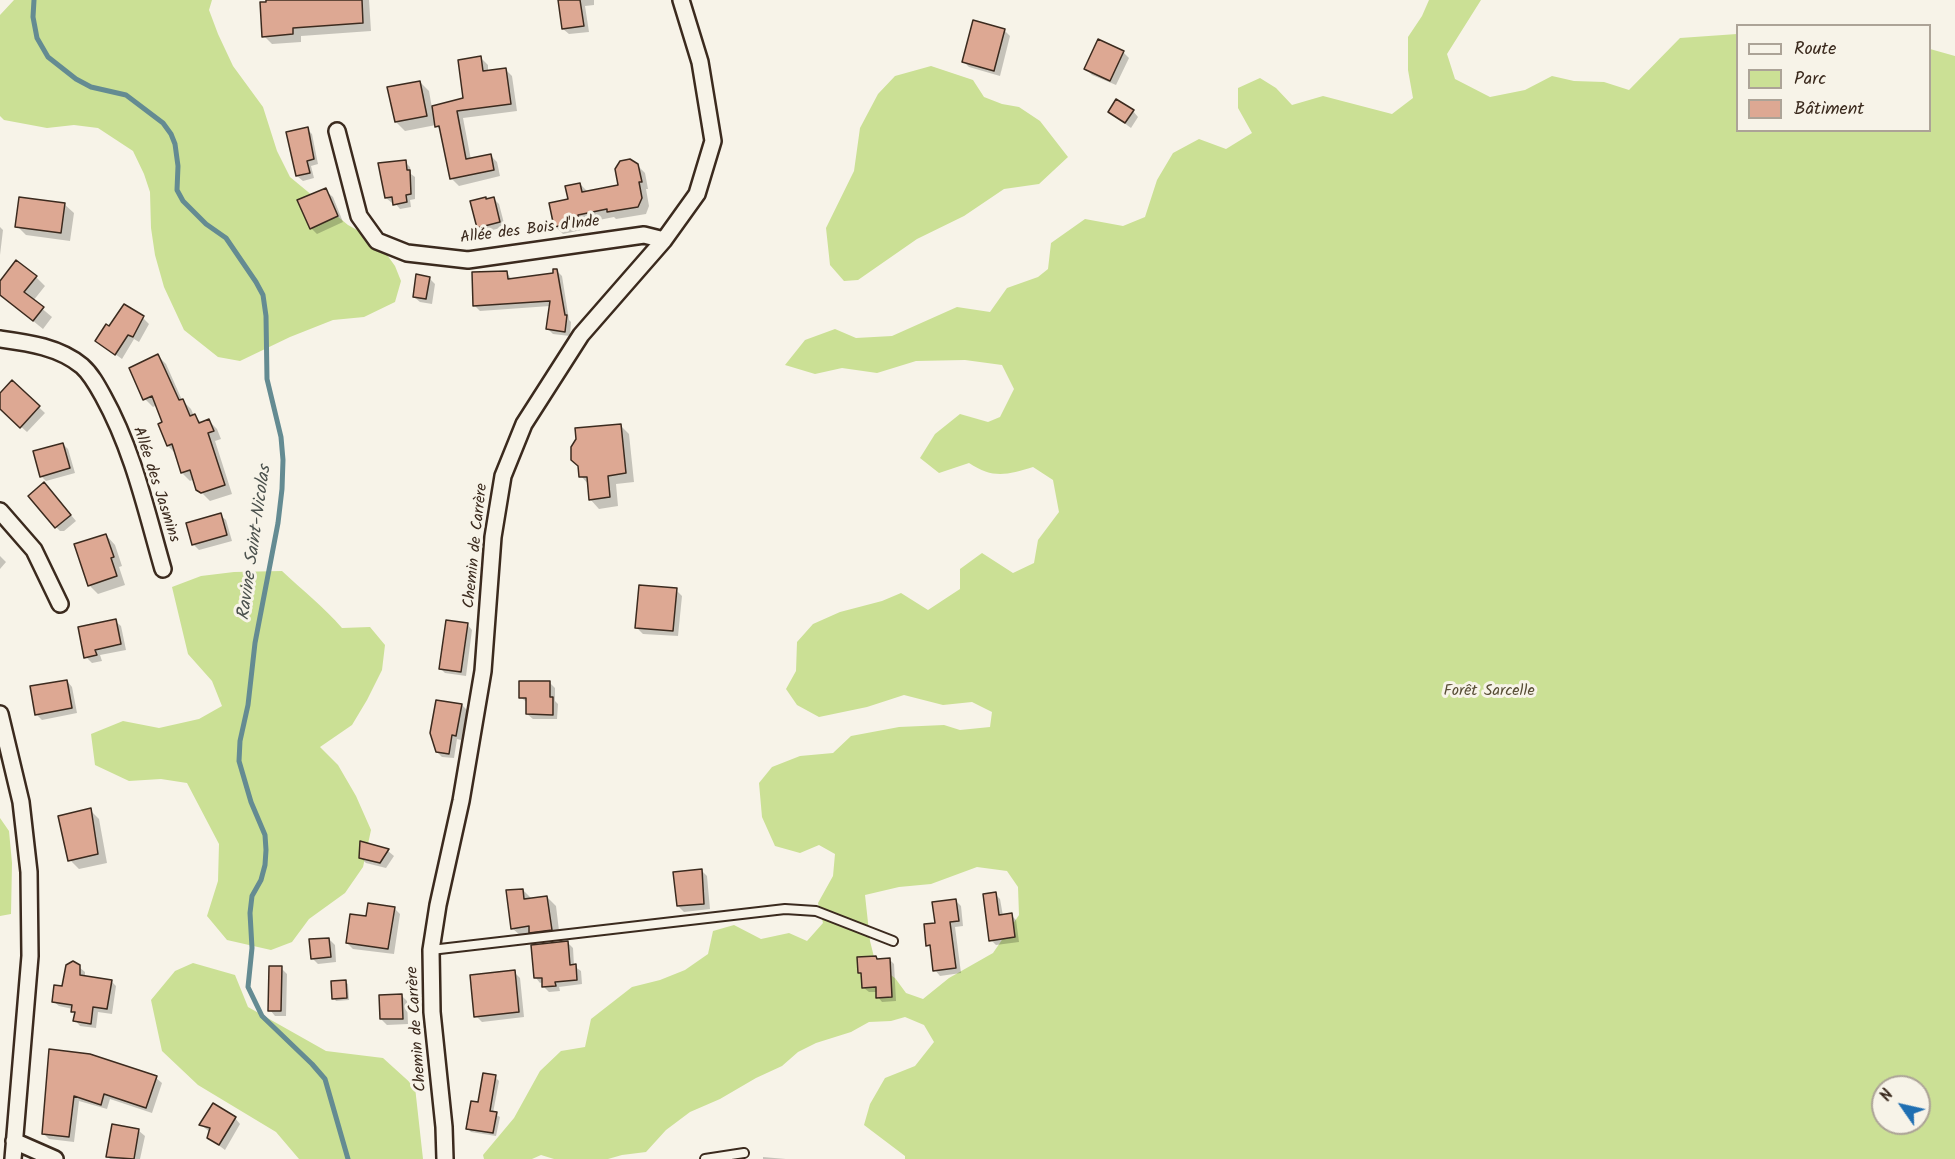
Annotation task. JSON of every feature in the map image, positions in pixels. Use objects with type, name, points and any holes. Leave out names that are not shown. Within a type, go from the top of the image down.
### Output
[{"type":"street","name":"Chemin de Carrère","points":[[446,1159],[432,1012],[431,950],[438,905],[461,801],[483,671],[493,537],[503,476],[524,424],[581,335],[664,240],[697,194],[713,141],[700,62],[681,0]]},
{"type":"street","name":"Allée des Bois d'Inde","points":[[338,131],[359,216],[377,242],[407,253],[468,260],[644,235],[664,240]]},
{"type":"street","name":"Allée des Jasmins","points":[[0,339],[32,343],[62,354],[81,366],[92,377],[110,408],[131,457],[162,569]]},
{"type":"street","points":[[0,511],[34,550],[60,604]]},
{"type":"street","points":[[0,714],[21,802],[29,872],[30,956],[13,1159]]},
{"type":"street","points":[[14,1141],[55,1159]]},
{"type":"lane","points":[[431,950],[785,909],[816,910],[893,941]]},
{"type":"lane","points":[[705,1159],[744,1153]]},
{"type":"green space","points":[[14,0],[212,0],[209,10],[218,34],[233,66],[263,107],[277,151],[290,177],[348,225],[377,241],[395,266],[401,281],[395,302],[364,317],[333,320],[240,361],[218,357],[184,330],[164,287],[155,255],[151,228],[150,192],[133,151],[98,128],[74,125],[47,128],[4,120],[0,116],[0,15]]},
{"type":"green space","name":"Forêt Sarcelle","points":[[1429,0],[1481,0],[1447,54],[1455,79],[1490,97],[1525,90],[1552,76],[1574,81],[1604,82],[1629,90],[1680,38],[1736,34],[1736,132],[1931,132],[1931,49],[1955,56],[1955,1159],[905,1159],[905,1156],[864,1125],[870,1104],[885,1078],[915,1066],[934,1042],[924,1025],[905,1017],[891,1021],[869,1022],[851,1032],[816,1043],[798,1052],[782,1066],[690,1112],[666,1130],[646,1152],[608,1159],[554,1159],[541,1155],[532,1159],[484,1159],[483,1155],[514,1118],[540,1071],[561,1051],[585,1047],[591,1019],[632,987],[660,980],[685,970],[708,954],[713,931],[734,925],[761,939],[789,933],[807,941],[823,923],[818,903],[833,876],[835,854],[819,845],[800,853],[775,846],[762,817],[759,783],[772,767],[800,756],[833,753],[851,736],[899,727],[944,725],[960,730],[990,727],[992,712],[972,702],[943,705],[904,695],[867,707],[819,717],[797,705],[786,689],[796,671],[797,642],[813,624],[840,612],[882,601],[901,593],[928,610],[960,589],[960,569],[982,553],[1013,573],[1034,563],[1038,540],[1059,512],[1053,480],[1033,467],[1000,474],[985,472],[969,463],[939,473],[920,458],[935,434],[960,414],[988,422],[1000,417],[1014,389],[1002,365],[965,360],[916,361],[877,373],[842,368],[815,374],[785,365],[805,340],[835,329],[856,338],[892,336],[957,307],[990,312],[1007,288],[1038,277],[1048,269],[1051,243],[1085,219],[1123,226],[1145,217],[1157,180],[1173,153],[1199,139],[1226,149],[1252,133],[1238,108],[1238,88],[1260,78],[1276,88],[1292,105],[1323,96],[1392,114],[1413,98],[1408,70],[1408,37],[1422,16]],"holes":[[[977,867],[1007,871],[1018,887],[1019,915],[993,953],[949,978],[923,999],[906,993],[895,978],[876,965],[870,941],[865,895],[899,887],[931,884]]]},
{"type":"green space","points":[[931,66],[973,80],[984,97],[1019,107],[1040,121],[1068,157],[1039,184],[1004,189],[964,216],[917,239],[858,280],[844,281],[830,265],[826,228],[854,171],[860,128],[878,94],[895,76]]},
{"type":"green space","points":[[282,571],[342,628],[370,627],[385,645],[382,670],[352,725],[320,747],[338,765],[356,796],[371,830],[363,867],[345,893],[309,919],[292,942],[271,950],[227,940],[207,916],[218,881],[219,844],[187,783],[161,779],[129,781],[95,765],[91,734],[123,721],[159,728],[199,719],[222,706],[212,681],[188,654],[172,587],[201,576],[234,572]]},
{"type":"green space","points":[[0,818],[9,831],[12,863],[11,914],[0,916]]},
{"type":"green space","points":[[193,963],[235,975],[248,1007],[326,1051],[383,1058],[415,1087],[423,1159],[299,1159],[276,1132],[198,1085],[162,1051],[151,1000],[175,971]]},
{"type":"building","points":[[266,0],[362,0],[363,23],[293,28],[293,34],[262,37],[260,2],[266,2]]},
{"type":"building","points":[[558,0],[580,0],[584,26],[562,29]]},
{"type":"building","points":[[973,20],[1005,29],[994,71],[962,62]]},
{"type":"building","points":[[1098,39],[1124,51],[1110,81],[1084,69]]},
{"type":"building","points":[[481,56],[483,71],[506,68],[511,104],[457,111],[466,159],[491,154],[494,170],[450,179],[439,126],[435,127],[432,106],[463,98],[458,60]]},
{"type":"building","points":[[420,81],[427,116],[395,122],[387,87]]},
{"type":"building","points":[[1116,99],[1134,110],[1125,123],[1108,112]]},
{"type":"building","points":[[308,127],[314,159],[307,161],[310,173],[296,176],[286,132]]},
{"type":"building","points":[[630,159],[638,164],[642,182],[639,182],[642,198],[638,207],[607,212],[607,209],[578,215],[579,222],[554,227],[549,203],[568,199],[565,186],[580,183],[582,192],[618,185],[615,169],[620,161]]},
{"type":"building","points":[[406,160],[407,170],[410,170],[411,194],[406,195],[407,202],[393,205],[392,197],[385,198],[378,163]]},
{"type":"building","points":[[326,188],[338,216],[310,229],[297,200]]},
{"type":"building","points":[[19,197],[65,203],[61,233],[15,227]]},
{"type":"building","points":[[486,197],[486,199],[494,197],[500,222],[477,228],[470,201]]},
{"type":"building","points":[[16,260],[37,276],[24,292],[44,307],[33,321],[0,295],[0,281]]},
{"type":"building","points":[[553,269],[557,269],[565,315],[567,315],[565,332],[546,329],[550,301],[473,306],[472,272],[507,271],[508,279],[553,273]]},
{"type":"building","points":[[416,274],[430,277],[426,299],[413,297]]},
{"type":"building","points":[[124,304],[144,316],[133,337],[128,335],[115,355],[95,341],[106,324],[109,326]]},
{"type":"building","points":[[158,354],[179,400],[183,399],[190,416],[195,414],[199,423],[209,419],[214,431],[208,433],[225,485],[201,493],[196,490],[190,470],[181,473],[172,444],[167,446],[158,424],[162,422],[152,396],[143,400],[129,368]]},
{"type":"building","points":[[12,380],[40,406],[20,428],[0,409],[0,393]]},
{"type":"building","points":[[621,424],[626,473],[608,476],[610,497],[589,500],[587,477],[579,477],[578,466],[571,460],[571,447],[576,439],[575,428]]},
{"type":"building","points":[[63,443],[70,468],[40,477],[33,451]]},
{"type":"building","points":[[44,482],[71,515],[55,528],[28,496]]},
{"type":"building","points":[[221,513],[227,535],[192,545],[186,523]]},
{"type":"building","points":[[106,534],[114,557],[111,558],[117,576],[88,586],[74,544]]},
{"type":"building","points":[[639,585],[677,588],[673,631],[635,628]]},
{"type":"building","points":[[116,619],[121,644],[95,650],[97,655],[84,658],[78,627]]},
{"type":"building","points":[[446,620],[468,623],[461,672],[439,669]]},
{"type":"building","points":[[67,680],[72,708],[35,715],[30,686]]},
{"type":"building","points":[[519,681],[550,681],[553,715],[526,714],[526,698],[519,698]]},
{"type":"building","points":[[436,700],[462,704],[456,736],[452,735],[449,754],[436,752],[430,733]]},
{"type":"building","points":[[91,808],[98,854],[68,861],[58,816]]},
{"type":"building","points":[[360,841],[389,849],[380,863],[359,858]]},
{"type":"building","points":[[702,869],[704,904],[677,906],[673,872]]},
{"type":"building","points":[[523,889],[524,899],[547,896],[552,930],[529,933],[529,926],[511,929],[506,890]]},
{"type":"building","points":[[996,892],[999,915],[1012,913],[1015,937],[989,941],[983,894]]},
{"type":"building","points":[[956,899],[959,921],[950,922],[956,968],[933,971],[930,945],[926,946],[924,924],[935,923],[932,902]]},
{"type":"building","points":[[368,903],[395,907],[388,949],[346,943],[350,914],[366,916]]},
{"type":"building","points":[[329,938],[331,957],[311,959],[309,939]]},
{"type":"building","points":[[568,941],[570,965],[576,964],[577,980],[555,982],[556,986],[542,987],[542,978],[534,978],[531,945]]},
{"type":"building","points":[[876,956],[877,959],[890,958],[892,997],[876,998],[876,987],[862,988],[857,957]]},
{"type":"building","points":[[73,961],[80,965],[80,975],[112,980],[107,1009],[93,1007],[91,1024],[73,1021],[75,1012],[71,1012],[72,1005],[52,1002],[54,985],[62,986],[66,965]]},
{"type":"building","points":[[269,966],[282,966],[281,1011],[268,1011]]},
{"type":"building","points":[[515,970],[519,1012],[474,1017],[470,975]]},
{"type":"building","points":[[346,980],[347,998],[332,999],[331,981]]},
{"type":"building","points":[[402,994],[403,1019],[380,1019],[379,995]]},
{"type":"building","points":[[49,1049],[90,1054],[157,1076],[146,1108],[104,1094],[101,1105],[74,1096],[69,1137],[42,1134]]},
{"type":"building","points":[[483,1073],[496,1075],[490,1111],[497,1112],[493,1133],[466,1129],[471,1101],[478,1102]]},
{"type":"building","points":[[213,1103],[236,1117],[219,1145],[207,1138],[210,1128],[199,1125]]},
{"type":"building","points":[[112,1124],[139,1129],[134,1159],[106,1157]]},
{"type":"waterway","name":"Ravine Saint-Nicolas","points":[[34,0],[33,17],[37,38],[48,57],[76,79],[91,87],[126,95],[163,123],[175,144],[178,166],[177,190],[183,201],[206,224],[226,238],[263,295],[266,316],[267,379],[281,437],[283,460],[278,523],[255,643],[248,705],[240,741],[239,761],[251,802],[265,835],[266,850],[261,880],[252,896],[250,913],[252,948],[248,987],[262,1016],[325,1079],[348,1159]]}]
